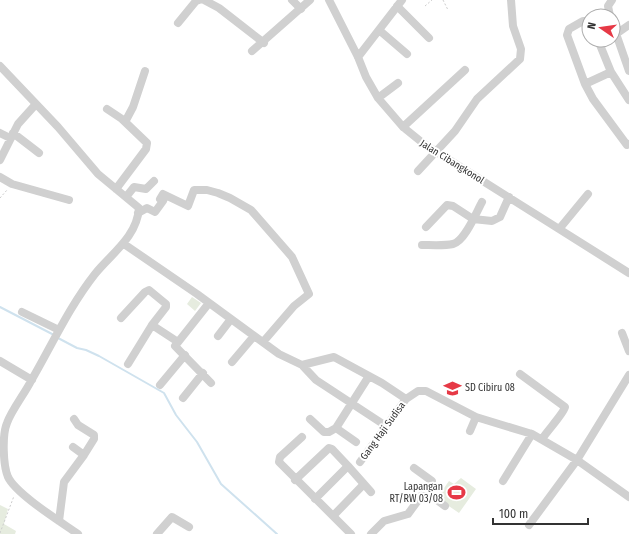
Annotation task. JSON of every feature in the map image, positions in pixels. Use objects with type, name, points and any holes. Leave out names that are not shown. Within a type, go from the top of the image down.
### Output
[{"type":"street","points":[[178,23],[199,0]]},
{"type":"street","points":[[204,0],[219,8],[264,43]]},
{"type":"street","points":[[292,0],[301,9]]},
{"type":"street","points":[[252,51],[264,43],[310,0]]},
{"type":"street","name":"Jalan Cibangkonol","points":[[329,0],[358,57],[366,77],[378,98],[403,127],[415,138],[560,228],[629,273]]},
{"type":"street","points":[[418,171],[455,131],[477,98],[520,59],[521,50],[513,26],[511,0]]},
{"type":"street","points":[[358,57],[399,3],[429,38]]},
{"type":"street","points":[[581,22],[569,29],[567,35],[585,84],[593,99],[627,145],[629,144]]},
{"type":"street","points":[[380,30],[407,54]]},
{"type":"street","points":[[621,46],[629,71]]},
{"type":"street","points":[[602,48],[612,72],[629,100]]},
{"type":"street","points":[[0,66],[58,127],[98,174],[138,208],[138,213],[124,244],[94,275],[58,331],[32,380],[3,420],[5,459],[8,476],[17,488],[78,534]]},
{"type":"street","points":[[403,127],[465,70]]},
{"type":"street","points":[[125,122],[133,107],[146,71]]},
{"type":"street","points":[[585,84],[612,72]]},
{"type":"street","points":[[378,98],[398,83]]},
{"type":"street","points":[[0,160],[11,135],[18,124],[36,104]]},
{"type":"street","points":[[107,109],[125,122],[145,141],[146,146],[116,189]]},
{"type":"street","points":[[0,132],[11,135],[39,153]]},
{"type":"street","points":[[0,177],[12,184],[69,200]]},
{"type":"street","points":[[126,197],[134,187],[146,189],[154,181]]},
{"type":"street","points":[[138,213],[147,208],[155,212],[163,201],[160,198],[163,194],[188,206],[194,190],[207,190],[230,198],[251,210],[292,257],[309,294],[294,306],[263,342]]},
{"type":"street","points":[[560,228],[588,194]]},
{"type":"street","points":[[426,227],[447,205],[453,206],[474,219],[496,220],[503,211],[509,197]]},
{"type":"street","points":[[422,245],[450,245],[457,243],[474,219],[482,202]]},
{"type":"street","points":[[124,244],[279,354],[302,365],[316,380],[352,402],[383,424]]},
{"type":"street","points":[[120,318],[145,292],[149,290],[166,304],[166,307],[152,325],[128,364]]},
{"type":"street","points":[[209,303],[178,342],[175,348],[203,373],[211,383]]},
{"type":"street","points":[[22,312],[58,331]]},
{"type":"street","points":[[218,336],[231,320]]},
{"type":"street","points":[[152,325],[178,342]]},
{"type":"street","points":[[622,333],[629,351]]},
{"type":"street","points":[[232,362],[254,336]]},
{"type":"street","points":[[160,385],[184,355]]},
{"type":"street","points":[[302,365],[330,356],[369,376],[406,399],[418,391],[426,391],[476,417],[532,434],[577,460],[629,498]]},
{"type":"street","points":[[0,361],[32,380]]},
{"type":"street","points":[[183,398],[203,373]]},
{"type":"street","points":[[520,374],[565,407],[564,411],[542,439]]},
{"type":"street","points":[[529,525],[577,460],[629,375]]},
{"type":"street","points":[[310,419],[324,432],[329,432],[336,428],[369,376]]},
{"type":"street","name":"Gang Haji Sudisa","points":[[360,462],[406,399]]},
{"type":"street","points":[[470,431],[476,417]]},
{"type":"street","points":[[59,521],[64,482],[94,439],[94,435],[78,425],[74,419]]},
{"type":"street","points":[[336,428],[356,442]]},
{"type":"street","points":[[503,481],[532,434]]},
{"type":"street","points":[[302,437],[280,457],[279,460],[295,480],[334,515],[351,534]]},
{"type":"street","points":[[73,447],[84,454]]},
{"type":"street","points":[[295,480],[330,448],[372,492]]},
{"type":"street","points":[[315,499],[348,466]]},
{"type":"street","points":[[371,534],[384,521],[407,515],[431,485],[432,481],[414,468]]},
{"type":"street","points":[[334,515],[364,484]]},
{"type":"street","points":[[425,491],[445,506]]},
{"type":"street","points":[[157,534],[172,517],[189,527]]},
{"type":"path","points":[[425,6],[432,0]]},
{"type":"path","points":[[443,0],[448,10]]},
{"type":"path","points":[[0,198],[12,184]]},
{"type":"path","points":[[0,533],[17,488]]},
{"type":"shaded area","points":[[192,297],[201,303],[195,311],[187,304]]},
{"type":"shaded area","name":"Lapangan RT/RW 03/08","points":[[461,478],[476,489],[459,513],[437,498],[449,481],[454,484]]},
{"type":"shaded area","points":[[0,505],[8,509],[4,524],[16,531],[15,534],[0,534]]},
{"type":"waterway","points":[[0,307],[54,335]]},
{"type":"waterway","points":[[58,338],[77,348],[99,356],[164,393],[176,415],[197,442],[221,484],[277,534]]},
{"type":"place","name":"SD Cibiru 08","points":[[452,388]]},
{"type":"place","name":"Lapangan RT/RW 03/08","points":[[456,493]]}]
